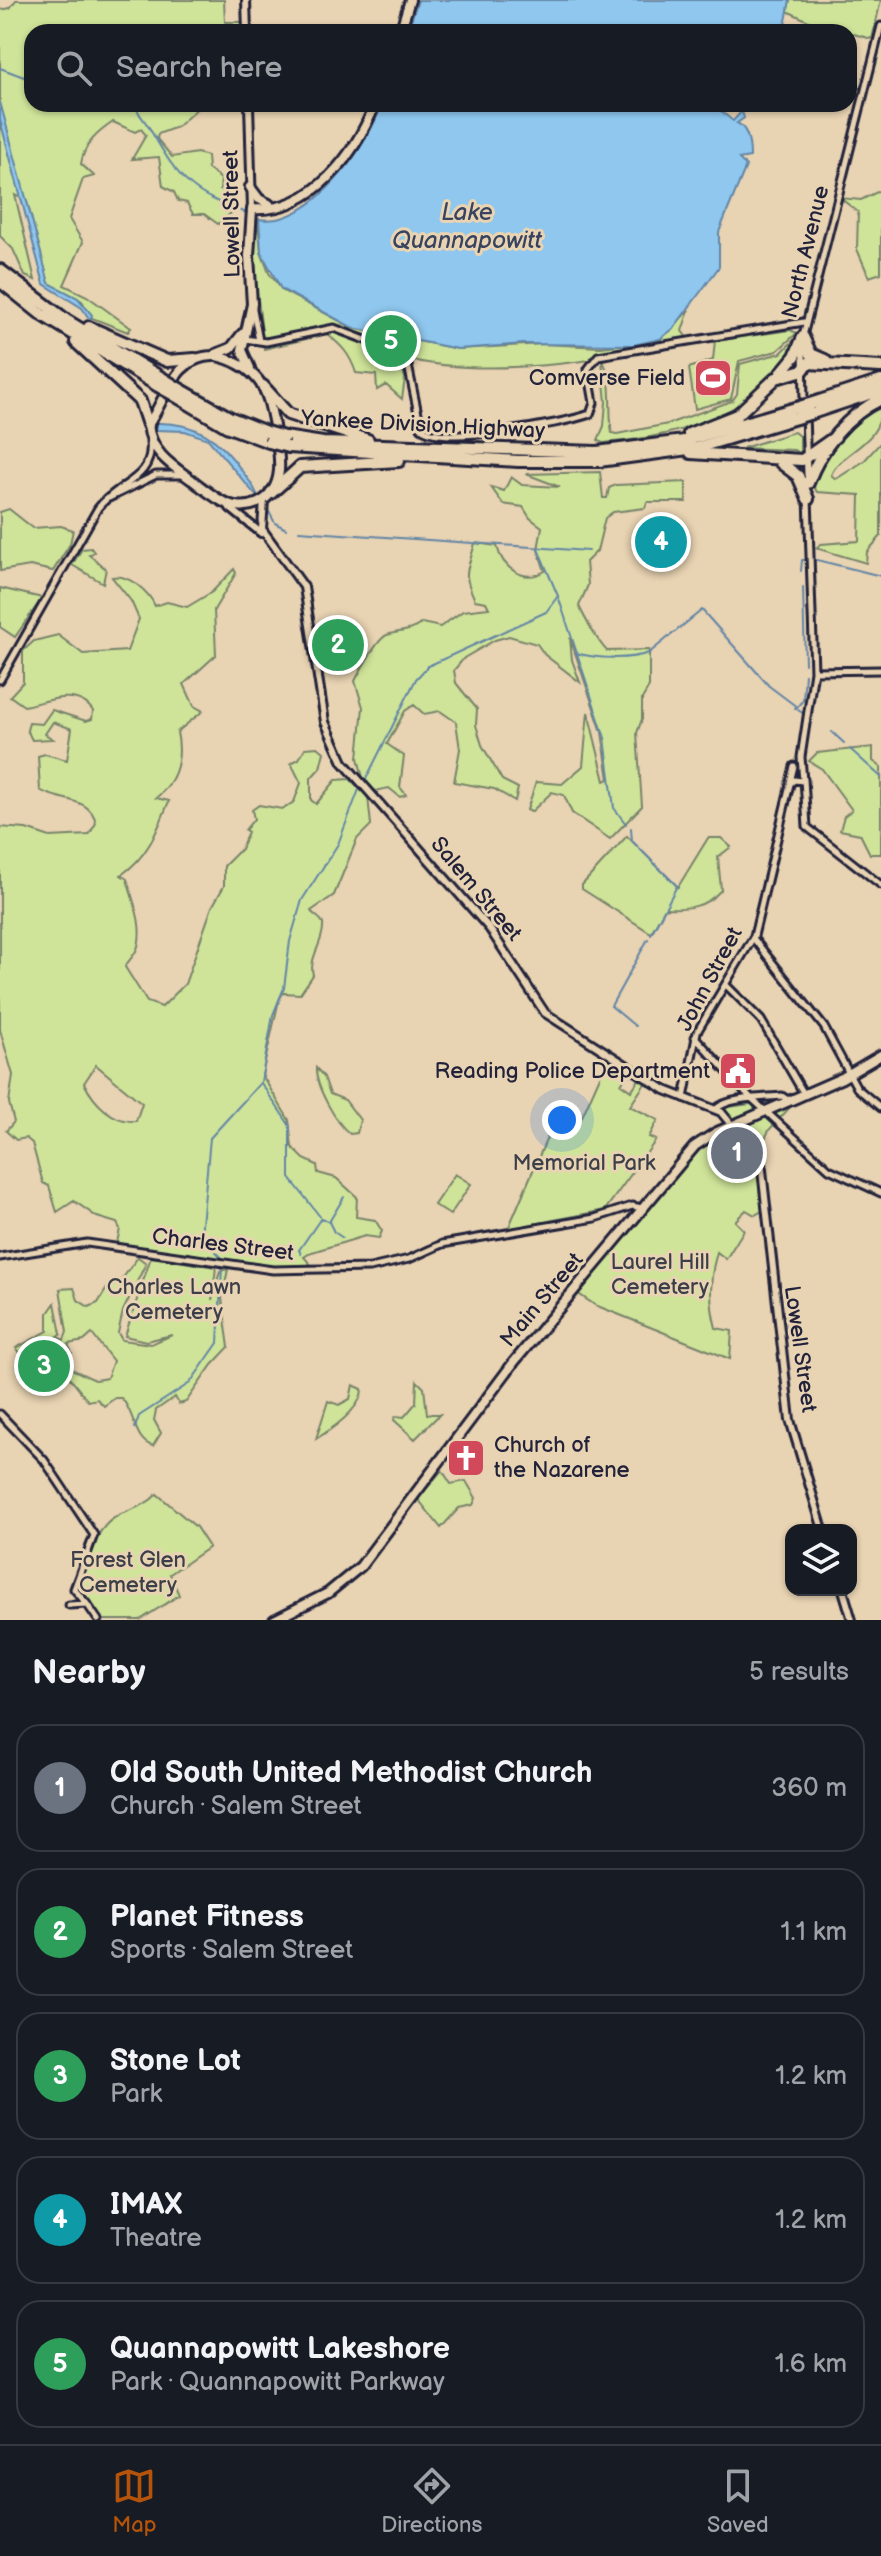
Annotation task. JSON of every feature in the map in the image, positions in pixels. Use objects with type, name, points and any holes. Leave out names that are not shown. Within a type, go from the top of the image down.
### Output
[{"type":"highway","name":"Yankee Division Highway","points":[[0,270],[35,298],[176,392],[267,437],[286,442],[473,458],[575,462],[674,452],[812,408],[881,390]]},
{"type":"highway","name":"Yankee Division Highway","points":[[0,281],[41,314],[160,382]]},
{"type":"highway","points":[[35,298],[91,328],[167,361],[195,359]]},
{"type":"highway","points":[[41,314],[138,399],[145,410],[148,429]]},
{"type":"highway","points":[[803,337],[815,357],[846,364]]},
{"type":"highway","points":[[645,447],[737,415],[795,356],[803,337]]},
{"type":"highway","points":[[776,378],[803,370],[808,363],[881,367]]},
{"type":"highway","name":"Yankee Division Highway","points":[[812,408],[881,381]]},
{"type":"highway","points":[[263,386],[278,407],[294,416],[362,439],[406,446]]},
{"type":"highway","points":[[771,461],[794,471],[808,491],[835,437],[855,413],[881,399]]},
{"type":"highway","name":"Yankee Division Highway","points":[[286,442],[571,453],[645,447],[714,434],[796,413]]},
{"type":"highway","points":[[674,452],[771,461],[802,460],[835,437]]},
{"type":"highway","points":[[268,496],[290,473],[303,467],[473,458]]},
{"type":"main road","points":[[246,0],[247,24]]},
{"type":"main road","points":[[402,24],[410,0]]},
{"type":"main road","name":"Lowell Street","points":[[249,112],[252,304],[248,323],[251,338],[243,355],[255,376]]},
{"type":"main road","points":[[252,209],[308,193],[332,173],[364,132],[372,112]]},
{"type":"main road","points":[[250,187],[267,206]]},
{"type":"main road","points":[[250,241],[257,217],[267,206]]},
{"type":"main road","points":[[210,355],[230,360],[255,376],[263,386],[279,463],[268,496],[244,507],[221,500],[160,455],[148,429],[178,373],[195,359],[234,346],[248,323]]},
{"type":"main road","name":"Salem Street","points":[[268,496],[261,523],[304,587],[325,722],[343,762],[489,928],[545,1013],[661,1087],[716,1109],[733,1125],[764,1168]]},
{"type":"main road","name":"Salem Street","points":[[221,500],[249,520],[274,546]]},
{"type":"main road","name":"Main Street","points":[[274,1620],[332,1591],[366,1561],[514,1362],[695,1146],[733,1125],[848,1075],[881,1055]]},
{"type":"main road","name":"Lowell Street","points":[[764,1168],[773,1284],[790,1420],[821,1524]]},
{"type":"main road","points":[[845,1596],[852,1620]]},
{"type":"street","name":"North Avenue","points":[[881,26],[804,322],[814,671],[802,751],[807,827],[881,885]]},
{"type":"street","points":[[252,304],[251,338],[334,328],[395,351],[407,363],[421,428],[433,434],[461,436],[590,414],[594,403],[589,368],[600,356],[804,322]]},
{"type":"street","points":[[0,680],[105,500],[146,469],[151,457],[148,429]]},
{"type":"street","points":[[105,500],[156,475],[187,476]]},
{"type":"street","points":[[814,671],[881,670]]},
{"type":"street","name":"John Street","points":[[684,1098],[695,1037],[753,938],[794,766]]},
{"type":"street","points":[[790,783],[803,781]]},
{"type":"street","points":[[753,938],[809,1006],[825,1029],[848,1075],[866,1099],[881,1108]]},
{"type":"street","points":[[726,985],[762,1021],[804,1094]]},
{"type":"street","points":[[695,1037],[753,1100],[829,1169],[881,1193]]},
{"type":"street","points":[[716,1109],[721,1104],[782,1096],[788,1100]]},
{"type":"street","points":[[629,1208],[636,1216]]},
{"type":"street","name":"Charles Street","points":[[0,1257],[87,1243],[273,1270],[366,1269],[409,1259],[438,1245],[642,1208]]},
{"type":"street","points":[[0,1414],[50,1468],[94,1535],[74,1589],[98,1620]]},
{"type":"street","points":[[69,1605],[87,1604]]},
{"type":"green space","points":[[16,0],[224,0],[225,22],[243,22],[24,24],[24,112],[193,112],[177,127],[158,134],[157,139],[172,157],[197,153],[207,156],[208,169],[221,179],[220,190],[228,190],[231,213],[218,224],[204,214],[193,214],[187,203],[178,201],[174,192],[163,186],[159,157],[132,159],[146,135],[141,129],[135,132],[113,122],[92,140],[81,164],[94,176],[83,179],[69,219],[83,242],[64,285],[87,296],[131,328],[128,332],[92,318],[82,301],[49,284],[27,202],[15,195],[35,280],[25,276],[13,249],[0,236],[0,10],[10,8]]},
{"type":"green space","points":[[790,0],[881,0],[872,39],[857,35],[857,24],[817,24],[787,11]]},
{"type":"green space","points":[[881,190],[881,273],[869,277],[857,249],[858,212],[840,198],[861,200]]},
{"type":"green space","points":[[258,220],[261,252],[269,273],[283,291],[353,328],[458,349],[544,344],[601,347],[660,340],[689,310],[682,331],[692,344],[582,361],[507,367],[434,364],[399,357],[405,378],[402,399],[386,385],[377,390],[376,375],[356,373],[344,350],[327,334],[264,349],[253,258]]},
{"type":"green space","name":"Comverse Field","points":[[790,330],[797,333],[777,351],[739,361],[731,399],[695,409],[689,368],[713,360],[715,341]]},
{"type":"green space","points":[[793,341],[796,342],[780,367],[761,388],[714,418],[660,435],[603,443],[598,440],[604,426],[606,402],[602,360],[609,385],[612,433],[617,434],[668,424],[732,401],[737,394],[740,364],[781,353]]},
{"type":"green space","points":[[881,408],[874,431],[831,475],[836,479],[864,461],[881,442],[881,536],[867,552],[866,563],[816,548],[821,544],[859,541],[860,495],[817,492],[813,485],[823,463],[840,440],[861,420]]},
{"type":"green space","points":[[794,432],[800,437],[800,454],[794,450],[743,448]]},
{"type":"green space","points":[[600,472],[603,498],[607,498],[609,488],[616,485],[686,482],[686,502],[647,502],[645,508],[613,512],[605,518],[597,551],[586,562],[588,585],[579,606],[607,651],[649,650],[649,687],[642,699],[642,719],[637,733],[642,806],[610,839],[572,813],[564,795],[552,792],[531,812],[527,810],[536,782],[562,784],[583,766],[588,712],[605,781],[609,779],[602,732],[570,638],[572,660],[580,682],[545,655],[537,644],[509,636],[495,640],[464,658],[454,670],[456,683],[477,709],[476,725],[482,745],[502,780],[518,788],[515,801],[494,789],[454,782],[460,749],[456,722],[440,711],[424,714],[414,705],[405,711],[387,744],[404,756],[400,787],[406,795],[400,797],[389,788],[375,791],[363,778],[358,758],[363,707],[355,681],[374,648],[387,635],[409,630],[422,623],[440,627],[463,611],[489,608],[486,602],[475,600],[468,583],[467,571],[475,543],[497,546],[509,567],[522,575],[537,575],[545,571],[538,550],[542,527],[530,518],[523,507],[503,504],[491,487],[504,491],[511,477],[522,485],[560,487],[526,474]]},
{"type":"green space","points":[[9,509],[33,528],[61,526],[73,530],[70,544],[53,571],[30,566],[0,571],[0,512]]},
{"type":"green space","points":[[91,548],[94,552],[89,555],[106,569],[103,583],[72,565],[82,549]]},
{"type":"green space","points":[[234,569],[236,573],[214,610],[216,655],[184,684],[194,706],[203,711],[177,732],[177,767],[170,783],[156,798],[169,801],[145,852],[121,875],[127,879],[140,929],[137,949],[125,967],[147,1002],[162,1007],[185,984],[212,907],[224,886],[224,866],[241,849],[248,832],[245,830],[254,819],[252,810],[259,805],[282,809],[294,802],[301,783],[291,763],[299,759],[305,748],[318,747],[324,752],[320,768],[311,778],[311,800],[316,804],[336,780],[350,779],[368,797],[371,825],[357,839],[334,895],[311,911],[323,924],[313,962],[313,975],[300,994],[283,993],[279,1000],[262,1075],[289,1120],[292,1147],[304,1159],[317,1165],[318,1173],[336,1178],[357,1197],[356,1217],[375,1220],[382,1231],[379,1238],[365,1236],[312,1252],[304,1257],[312,1266],[265,1266],[117,1243],[120,1229],[117,1223],[97,1217],[74,1201],[57,1212],[49,1186],[43,1183],[32,1143],[26,1138],[16,1140],[6,1131],[14,1122],[9,1103],[13,1075],[0,1030],[0,827],[26,829],[50,837],[89,835],[96,823],[88,808],[40,790],[38,756],[45,754],[67,760],[72,729],[53,722],[45,734],[53,739],[32,740],[27,730],[29,723],[42,724],[52,710],[86,721],[92,719],[93,711],[86,704],[70,698],[24,706],[10,696],[23,682],[23,651],[34,641],[58,635],[83,654],[127,651],[139,619],[131,601],[112,577],[125,578],[137,585],[155,606],[167,602],[187,607],[212,592]],"holes":[[[96,1065],[142,1103],[136,1121],[120,1119],[99,1104],[84,1083]]]},
{"type":"green space","points":[[0,588],[42,598],[15,637],[0,627]]},
{"type":"green space","points":[[873,747],[873,761],[881,767],[881,854],[870,854],[860,834],[840,830],[844,816],[852,810],[822,769],[809,761],[817,753]]},
{"type":"green space","points":[[627,836],[678,887],[708,838],[721,838],[731,847],[718,857],[721,890],[709,901],[695,906],[665,908],[651,933],[582,889],[582,885]]},
{"type":"green space","name":"Memorial Park","points":[[608,1058],[629,1071],[621,1084],[631,1091],[640,1078],[646,1082],[630,1106],[658,1120],[649,1137],[656,1140],[605,1210],[508,1229],[555,1119],[581,1119]]},
{"type":"green space","points":[[316,1068],[324,1077],[330,1094],[345,1100],[360,1120],[357,1133],[350,1134],[344,1129],[333,1113],[319,1084]]},
{"type":"green space","points":[[778,1100],[794,1103],[769,1130],[759,1152],[722,1108]]},
{"type":"green space","name":"Laurel Hill Cemetery","points":[[705,1143],[723,1163],[729,1158],[741,1173],[757,1163],[762,1211],[755,1215],[746,1210],[735,1221],[744,1230],[726,1259],[717,1252],[712,1271],[711,1299],[716,1328],[732,1331],[730,1359],[595,1305],[577,1293]]},
{"type":"green space","points":[[455,1174],[471,1184],[450,1215],[434,1205]]},
{"type":"green space","name":"Charles Lawn Cemetery","points":[[138,1257],[146,1263],[123,1311],[118,1333],[122,1340],[151,1344],[172,1335],[146,1341],[125,1336],[151,1257],[216,1267],[212,1300],[220,1271],[228,1269],[222,1298],[229,1347],[186,1402],[179,1404],[175,1397],[156,1410],[154,1420],[161,1433],[153,1446],[146,1443],[138,1432],[121,1398],[115,1398],[104,1406],[97,1399],[88,1401],[69,1377],[55,1374],[52,1369],[41,1378],[16,1348],[48,1331],[48,1313],[55,1303],[61,1334],[57,1337],[64,1340],[67,1332],[60,1289],[74,1288],[78,1300],[89,1307],[98,1303],[107,1288],[120,1282]],"holes":[[[92,1334],[113,1361],[107,1378],[95,1380],[63,1365],[54,1369],[72,1353],[68,1344],[84,1341]]]},
{"type":"green space","points":[[417,1381],[424,1388],[427,1414],[440,1414],[415,1439],[394,1420],[396,1416],[404,1417],[416,1403]]},
{"type":"green space","points":[[353,1385],[362,1389],[357,1404],[345,1418],[316,1439],[328,1401],[339,1405],[350,1399]]},
{"type":"green space","points":[[442,1470],[451,1484],[466,1481],[476,1498],[473,1505],[459,1508],[441,1528],[418,1499]]},
{"type":"green space","name":"Forest Glen Cemetery","points":[[157,1494],[196,1527],[209,1547],[170,1574],[179,1595],[140,1620],[101,1620],[79,1585],[97,1537],[110,1521]]},
{"type":"water","points":[[418,0],[790,0],[786,24],[410,24]]},
{"type":"water","points":[[0,102],[49,283],[78,298],[92,315],[90,320],[82,308],[44,284],[0,120]]},
{"type":"water","name":"Lake Quannapowitt","points":[[379,112],[722,112],[733,121],[742,112],[744,118],[737,123],[746,133],[750,157],[739,159],[746,166],[719,232],[719,267],[673,329],[660,339],[634,345],[524,344],[458,349],[353,328],[281,289],[261,252],[259,219],[278,219],[298,211],[317,198],[350,161]]},
{"type":"water","points":[[156,423],[195,429],[216,441],[247,477],[258,498],[208,439],[185,431],[156,430]]},
{"type":"waterway","points":[[0,68],[24,77]]},
{"type":"waterway","points":[[139,112],[170,162],[189,184],[212,199],[247,213]]},
{"type":"waterway","points":[[268,510],[275,523],[286,529]]},
{"type":"waterway","points":[[299,531],[588,551]]},
{"type":"waterway","points":[[538,549],[558,596],[605,738],[614,808],[626,824]]},
{"type":"waterway","points":[[801,571],[802,560],[817,560],[881,576]]},
{"type":"waterway","points":[[803,587],[805,664]]},
{"type":"waterway","points":[[365,781],[416,679],[428,666],[546,612],[558,596]]},
{"type":"waterway","points":[[576,653],[613,658],[649,653],[702,610],[769,686],[797,707],[803,700],[805,674]]},
{"type":"waterway","points":[[795,708],[804,714]]},
{"type":"waterway","points":[[832,732],[844,743]]},
{"type":"waterway","points":[[850,749],[881,777]]},
{"type":"waterway","points":[[223,1259],[201,1236],[210,1138],[261,1082],[273,1015],[284,988],[290,941],[302,900],[338,844],[360,787]]},
{"type":"waterway","points":[[631,828],[632,841],[677,886],[651,934]]},
{"type":"waterway","points":[[635,1026],[611,1006],[648,939]]},
{"type":"waterway","points":[[261,1083],[290,1126],[290,1178],[321,1218],[299,1250],[301,1254]]},
{"type":"waterway","points":[[321,1218],[329,1222],[344,1197]]},
{"type":"waterway","points":[[329,1222],[334,1232],[343,1238]]},
{"type":"waterway","points":[[135,1428],[139,1416],[190,1383],[218,1343],[222,1267]]},
{"type":"place","name":"Quannapowitt Lakeshore","points":[[391,341]]},
{"type":"place","name":"Comverse Field","points":[[713,378]]},
{"type":"place","name":"IMAX","points":[[661,542]]},
{"type":"place","name":"Planet Fitness","points":[[338,645]]},
{"type":"place","name":"Reading Police Department","points":[[738,1071]]},
{"type":"place","name":"Old South United Methodist Church","points":[[737,1153]]},
{"type":"place","name":"Stone Lot","points":[[44,1366]]},
{"type":"place","name":"Church of the Nazarene","points":[[466,1458]]}]
